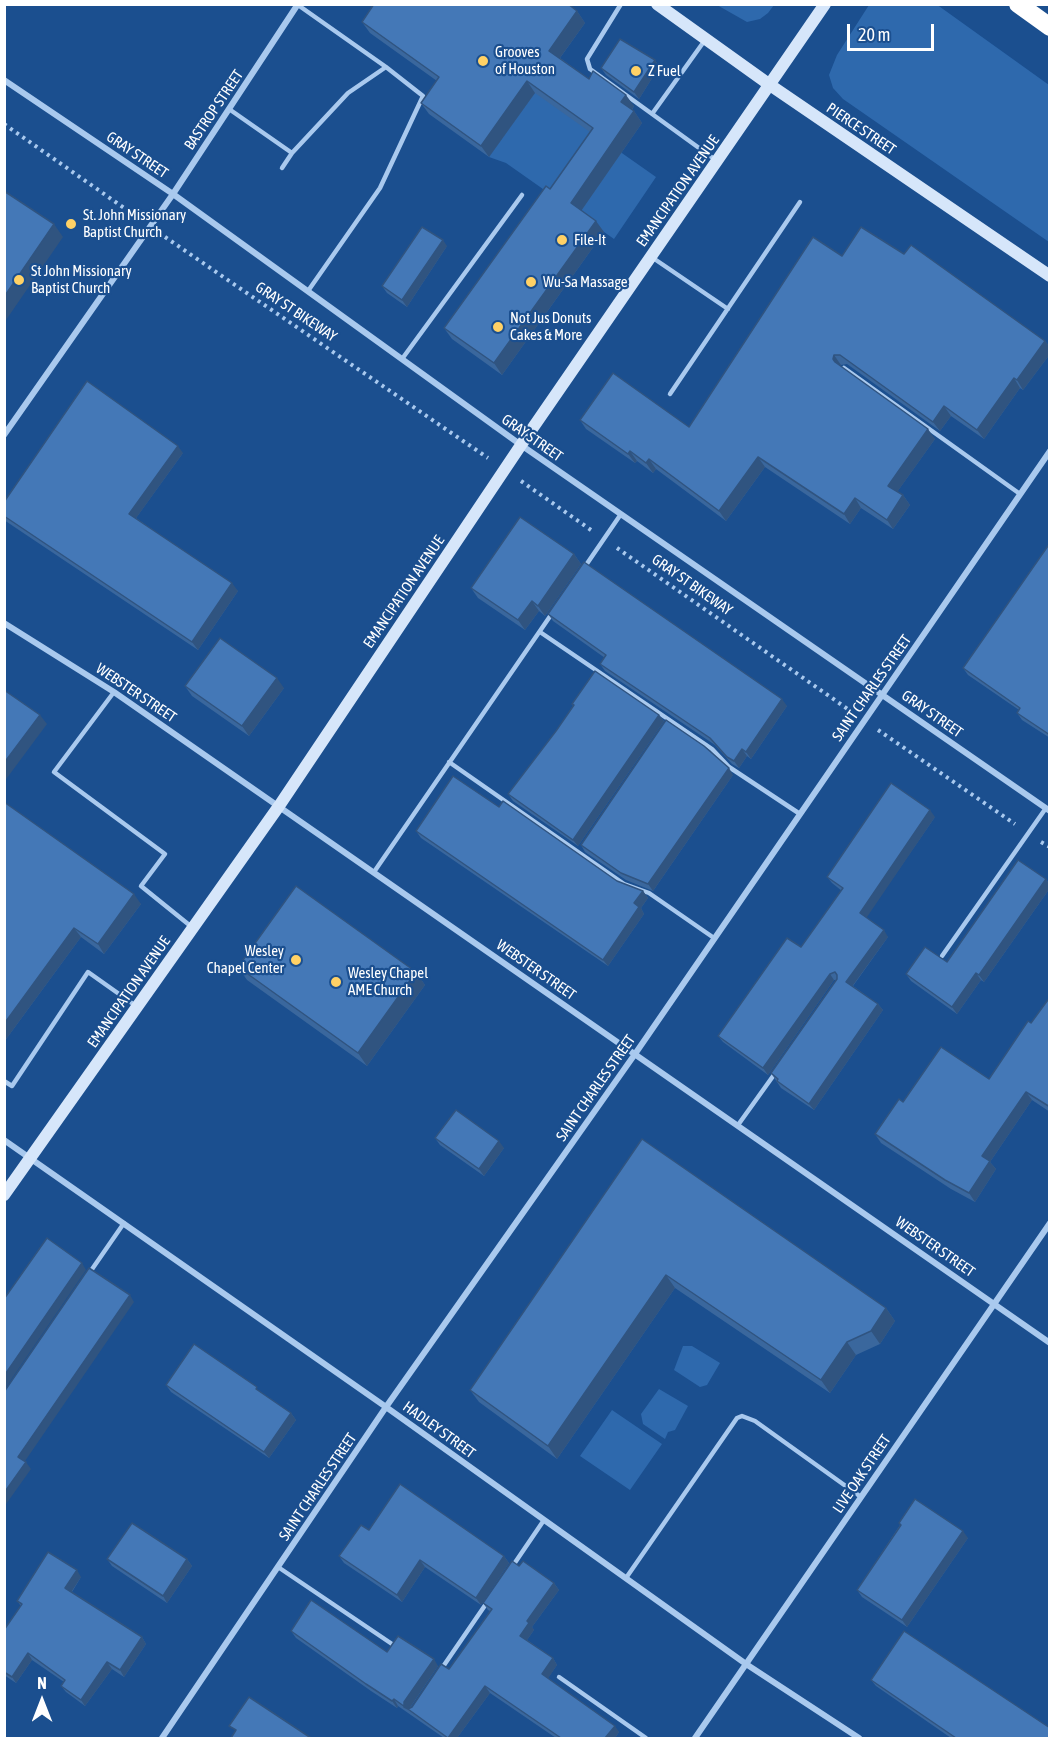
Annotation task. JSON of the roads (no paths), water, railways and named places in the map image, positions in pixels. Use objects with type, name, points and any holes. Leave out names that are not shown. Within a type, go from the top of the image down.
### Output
[{"type":"highway","points":[[1020,7],[1050,27]]},
{"type":"main road","name":"PIERCE STREET","points":[[657,4],[770,85],[1050,276]]},
{"type":"main road","name":"EMANCIPATION AVENUE","points":[[4,1195],[279,806],[521,445],[825,4]]},
{"type":"street","name":"BASTROP STREET","points":[[4,435],[173,194],[298,5]]},
{"type":"street","name":"GRAY STREET","points":[[4,80],[173,194],[521,445],[883,693],[1048,810]]},
{"type":"street","name":"SAINT CHARLES STREET","points":[[162,1738],[386,1407],[635,1054],[1050,451]]},
{"type":"street","name":"WEBSTER STREET","points":[[4,622],[114,692],[1050,1342]]},
{"type":"street","name":"HADLEY STREET","points":[[4,1140],[386,1407],[746,1664],[859,1738]]},
{"type":"street","name":"LIVE OAK STREET","points":[[695,1738],[1050,1223]]},
{"type":"lane","points":[[621,4],[587,59],[590,69],[717,161]]},
{"type":"lane","points":[[298,5],[423,96],[380,188],[308,291]]},
{"type":"lane","points":[[652,114],[705,39]]},
{"type":"lane","points":[[282,168],[292,153],[348,93],[386,67]]},
{"type":"lane","points":[[229,109],[292,153]]},
{"type":"lane","points":[[402,359],[522,195]]},
{"type":"lane","points":[[670,394],[800,202]]},
{"type":"lane","points":[[651,257],[728,309]]},
{"type":"lane","points":[[844,368],[1020,494]]},
{"type":"lane","points":[[578,576],[621,514]]},
{"type":"lane","points":[[374,872],[559,604]]},
{"type":"lane","points":[[540,632],[712,748],[729,767],[800,814]]},
{"type":"lane","points":[[114,692],[54,772],[165,854],[141,886],[193,928]]},
{"type":"lane","points":[[664,730],[670,720]]},
{"type":"lane","points":[[449,762],[624,884],[649,893],[714,938]]},
{"type":"lane","points":[[942,956],[1029,833],[1048,810]]},
{"type":"lane","points":[[579,853],[586,843]]},
{"type":"lane","points":[[4,1081],[12,1086],[88,972],[137,1007]]},
{"type":"lane","points":[[738,1125],[778,1069]]},
{"type":"lane","points":[[84,1281],[124,1223]]},
{"type":"lane","points":[[626,1578],[737,1418],[742,1416],[755,1421],[861,1497]]},
{"type":"lane","points":[[505,1577],[544,1520]]},
{"type":"lane","points":[[278,1567],[392,1644]]},
{"type":"lane","points":[[439,1672],[492,1596]]},
{"type":"lane","points":[[559,1677],[646,1738]]},
{"type":"place","name":"Grooves of Houston","points":[[483,61]]},
{"type":"place","name":"Z Fuel","points":[[636,71]]},
{"type":"place","name":"St. John Missionary Baptist Church","points":[[71,224]]},
{"type":"place","name":"File-It","points":[[562,240]]},
{"type":"place","name":"St John Missionary Baptist Church","points":[[19,280]]},
{"type":"place","name":"Wu-Sa Massage","points":[[531,282]]},
{"type":"place","name":"Not Jus Donuts Cakes & More","points":[[498,327]]},
{"type":"place","name":"Wesley Chapel Center","points":[[296,960]]},
{"type":"place","name":"Wesley Chapel AME Church","points":[[336,982]]}]
